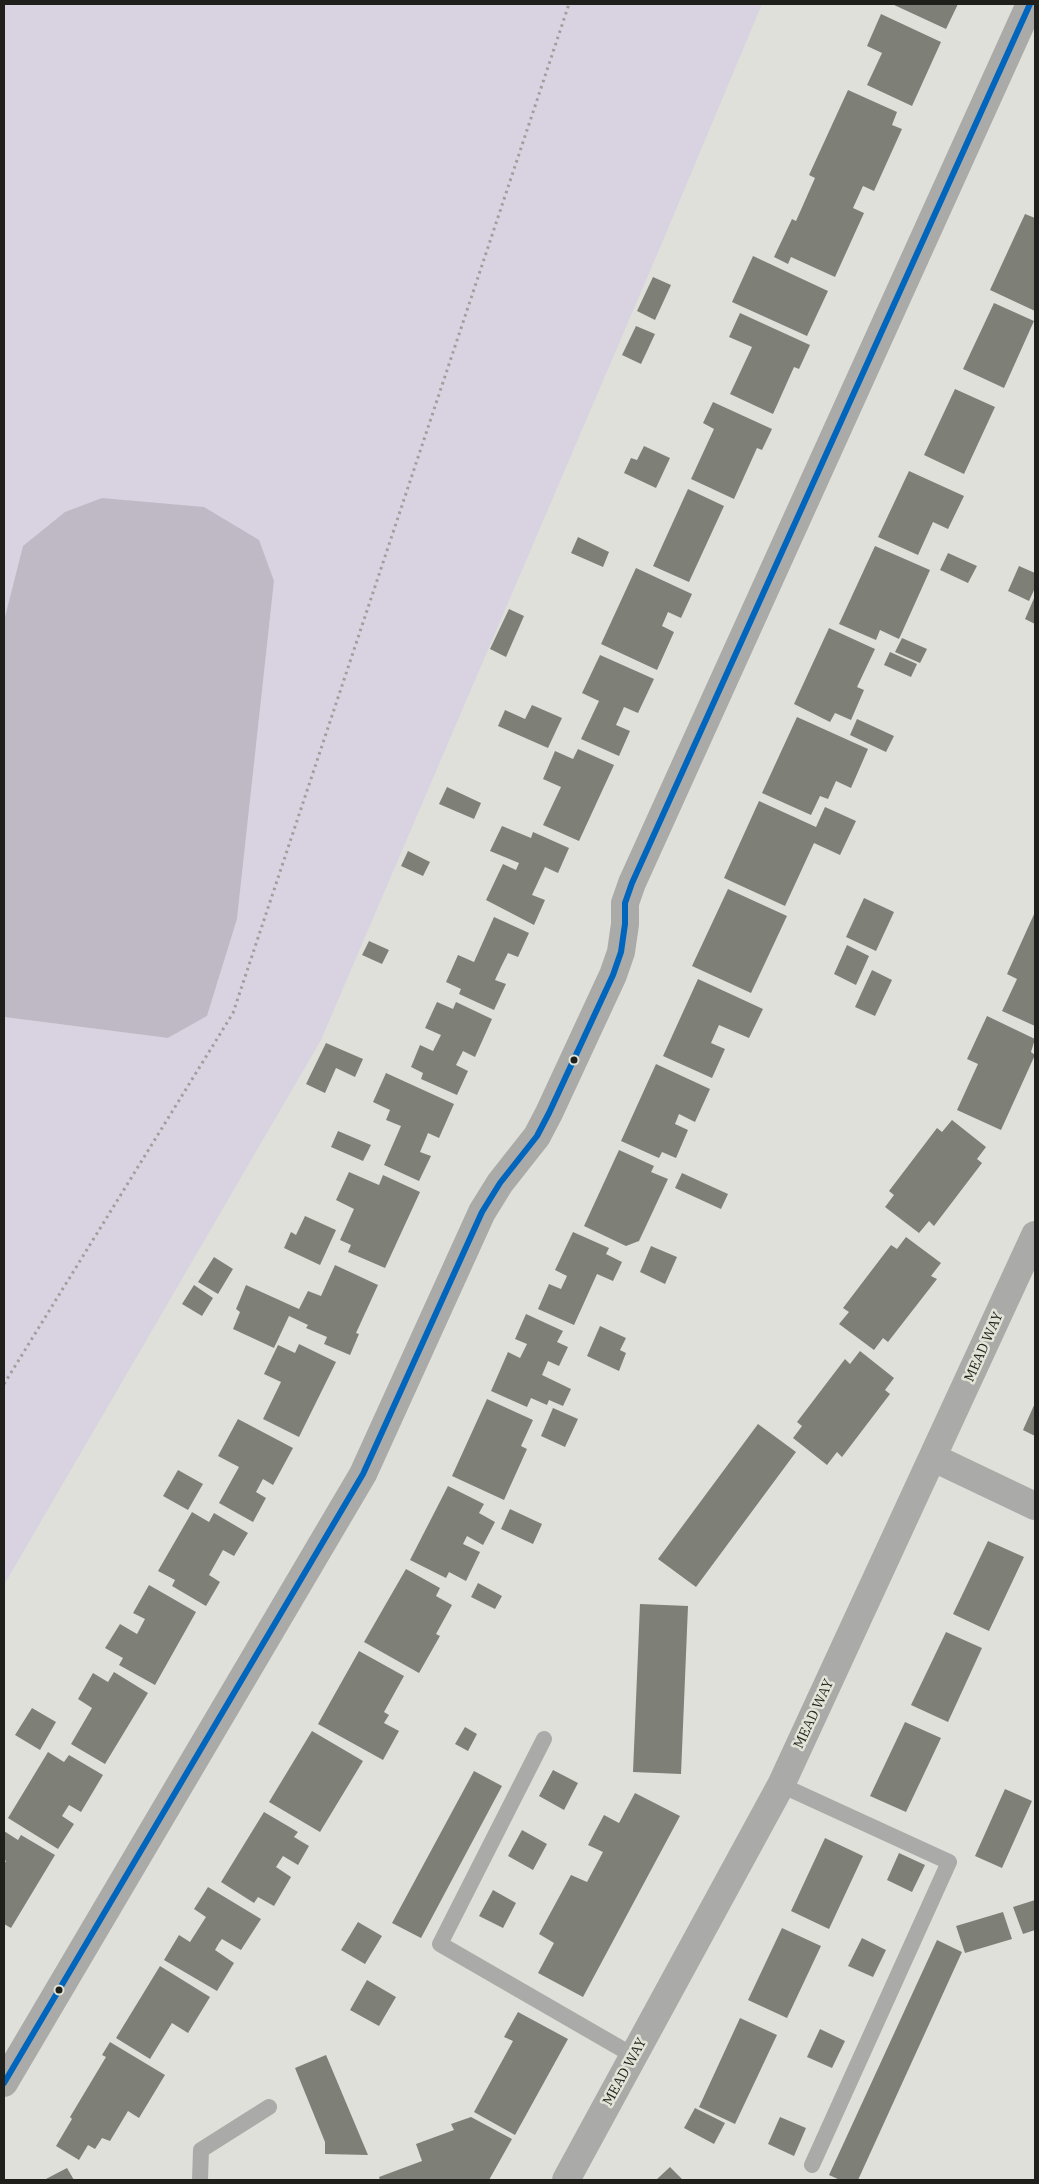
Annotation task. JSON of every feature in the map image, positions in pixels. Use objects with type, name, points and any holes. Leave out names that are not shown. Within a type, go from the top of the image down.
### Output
[{"type":"street","points":[[4,2084],[363,1474],[482,1212],[500,1183],[537,1136],[549,1113],[618,960],[625,924],[625,903],[632,883],[1030,4]]},
{"type":"street","name":"MEAD WAY","points":[[566,2180],[781,1785],[934,1458],[1035,1235]]},
{"type":"street","points":[[934,1458],[1035,1506]]},
{"type":"lane","points":[[544,1739],[440,1944],[634,2056]]},
{"type":"lane","points":[[781,1785],[949,1862],[812,2165]]},
{"type":"lane","points":[[200,2180],[200,2150],[269,2107]]},
{"type":"path","points":[[4,1384],[232,1013],[569,4]]},
{"type":"shaded area","points":[[4,4],[762,4],[662,243],[321,1040],[4,1585],[4,1017],[168,1038],[207,1016],[237,919],[274,581],[4,621]]},
{"type":"shaded area","points":[[102,498],[204,507],[259,540],[274,581],[237,919],[207,1016],[168,1038],[4,1017],[4,621],[23,546],[65,512]]},
{"type":"building","points":[[892,4],[958,4],[946,29]]},
{"type":"building","points":[[881,14],[941,42],[912,106],[867,85],[882,53],[867,46]]},
{"type":"building","points":[[848,90],[897,112],[892,125],[902,129],[874,191],[863,186],[853,208],[864,213],[835,277],[791,257],[788,264],[774,257],[792,219],[796,221],[815,178],[809,175]]},
{"type":"building","points":[[1025,214],[1035,218],[1035,311],[990,290]]},
{"type":"building","points":[[753,256],[828,291],[807,336],[732,302]]},
{"type":"building","points":[[653,277],[671,285],[655,320],[637,311]]},
{"type":"building","points":[[994,303],[1034,321],[1004,388],[963,369]]},
{"type":"building","points":[[740,313],[810,345],[799,369],[794,367],[773,414],[730,394],[752,347],[729,337]]},
{"type":"building","points":[[636,326],[655,334],[641,364],[622,355]]},
{"type":"building","points":[[955,389],[995,407],[964,474],[924,455]]},
{"type":"building","points":[[713,402],[772,429],[762,450],[757,448],[734,499],[691,479],[714,429],[703,423]]},
{"type":"building","points":[[644,446],[670,458],[656,488],[624,473],[631,458],[637,460]]},
{"type":"building","points":[[909,471],[964,496],[948,529],[933,522],[918,555],[878,537]]},
{"type":"building","points":[[688,489],[724,506],[689,582],[653,566]]},
{"type":"building","points":[[578,537],[609,552],[603,567],[571,553]]},
{"type":"building","points":[[875,546],[930,570],[899,639],[880,630],[876,640],[839,624]]},
{"type":"building","points":[[948,553],[977,566],[968,583],[940,570]]},
{"type":"building","points":[[1019,566],[1035,573],[1035,588],[1029,601],[1008,591]]},
{"type":"building","points":[[636,568],[692,594],[681,618],[668,612],[662,626],[674,632],[657,670],[601,644]]},
{"type":"building","points":[[1035,596],[1035,624],[1025,619]]},
{"type":"building","points":[[509,609],[524,616],[506,657],[490,649]]},
{"type":"building","points":[[829,628],[875,649],[857,687],[864,690],[851,720],[835,713],[830,722],[794,704]]},
{"type":"building","points":[[902,638],[927,649],[920,663],[895,652]]},
{"type":"building","points":[[890,652],[917,664],[911,677],[884,665]]},
{"type":"building","points":[[600,655],[654,679],[638,713],[624,707],[616,725],[630,731],[619,756],[581,739],[599,701],[582,693]]},
{"type":"building","points":[[532,705],[562,718],[548,748],[498,726],[505,710],[525,719]]},
{"type":"building","points":[[797,717],[868,749],[851,788],[836,781],[828,799],[820,796],[811,815],[762,793]]},
{"type":"building","points":[[857,719],[894,736],[886,752],[850,735]]},
{"type":"building","points":[[578,749],[614,765],[579,841],[543,825],[561,787],[543,779],[555,751],[573,759]]},
{"type":"building","points":[[447,787],[481,803],[474,819],[439,804]]},
{"type":"building","points":[[759,801],[816,827],[825,807],[856,821],[840,855],[814,843],[785,906],[724,878]]},
{"type":"building","points":[[502,826],[531,838],[533,832],[569,848],[558,873],[545,867],[532,895],[545,900],[534,925],[486,900],[503,864],[516,870],[519,863],[490,851]]},
{"type":"building","points":[[408,851],[430,862],[423,876],[401,866]]},
{"type":"building","points":[[728,889],[787,916],[751,993],[692,966]]},
{"type":"building","points":[[864,898],[894,912],[876,951],[846,937]]},
{"type":"building","points":[[1035,912],[1035,1026],[1002,1011],[1017,979],[1007,974]]},
{"type":"building","points":[[494,917],[529,933],[518,957],[508,953],[495,980],[506,984],[494,1010],[459,994],[461,989],[446,982],[458,955],[474,962]]},
{"type":"building","points":[[369,941],[389,950],[382,964],[362,955]]},
{"type":"building","points":[[847,945],[869,956],[856,985],[834,974]]},
{"type":"building","points":[[872,970],[892,980],[875,1016],[855,1007]]},
{"type":"building","points":[[698,979],[763,1009],[749,1038],[719,1025],[711,1043],[725,1049],[712,1078],[663,1056]]},
{"type":"building","points":[[437,1002],[453,1009],[456,1002],[492,1019],[475,1057],[463,1051],[456,1065],[468,1071],[457,1095],[421,1079],[423,1073],[411,1067],[420,1045],[433,1051],[441,1035],[425,1028]]},
{"type":"building","points":[[987,1016],[1035,1039],[1031,1052],[1035,1055],[1001,1130],[957,1110],[978,1064],[967,1059]]},
{"type":"building","points":[[326,1043],[363,1059],[355,1077],[336,1068],[325,1093],[306,1084]]},
{"type":"building","points":[[656,1064],[710,1089],[695,1122],[679,1114],[675,1124],[688,1130],[676,1158],[662,1152],[659,1158],[621,1141]]},
{"type":"building","points":[[386,1073],[454,1104],[439,1138],[428,1133],[420,1152],[431,1156],[419,1181],[384,1165],[401,1126],[386,1120],[390,1110],[373,1102]]},
{"type":"building","points":[[952,1120],[986,1147],[977,1159],[982,1163],[934,1226],[929,1221],[919,1233],[885,1207],[894,1195],[889,1191],[937,1128],[942,1132]]},
{"type":"building","points":[[338,1131],[371,1145],[363,1161],[331,1147]]},
{"type":"building","points":[[619,1150],[654,1166],[651,1172],[668,1179],[639,1241],[626,1246],[584,1226]]},
{"type":"building","points":[[349,1172],[379,1185],[383,1175],[420,1192],[385,1268],[348,1252],[351,1245],[340,1240],[354,1209],[336,1200]]},
{"type":"building","points":[[682,1173],[728,1194],[721,1209],[675,1188]]},
{"type":"building","points":[[305,1216],[336,1230],[320,1265],[284,1248],[291,1232],[296,1235]]},
{"type":"building","points":[[573,1232],[609,1248],[606,1254],[622,1262],[613,1281],[597,1274],[574,1325],[538,1309],[549,1284],[561,1289],[567,1276],[555,1270]]},
{"type":"building","points":[[906,1237],[941,1263],[931,1276],[937,1279],[888,1342],[883,1338],[874,1350],[839,1324],[849,1312],[843,1308],[891,1245],[897,1249]]},
{"type":"building","points":[[651,1246],[677,1257],[665,1284],[640,1272]]},
{"type":"building","points":[[214,1257],[233,1269],[218,1294],[198,1282]]},
{"type":"building","points":[[335,1265],[378,1285],[356,1333],[359,1334],[350,1355],[324,1344],[327,1337],[306,1328],[308,1325],[289,1316],[274,1348],[233,1329],[240,1312],[236,1309],[246,1285],[299,1309],[308,1291],[321,1296]]},
{"type":"building","points":[[194,1285],[213,1298],[202,1316],[182,1304]]},
{"type":"building","points":[[526,1314],[563,1331],[557,1342],[568,1347],[559,1366],[548,1361],[542,1375],[571,1389],[563,1406],[549,1400],[547,1405],[531,1398],[527,1407],[491,1391],[508,1352],[520,1358],[527,1344],[515,1339]]},
{"type":"building","points":[[600,1326],[626,1338],[620,1350],[626,1353],[619,1371],[587,1356]]},
{"type":"building","points":[[299,1344],[336,1362],[299,1437],[263,1419],[281,1382],[264,1374],[278,1345],[295,1353]]},
{"type":"building","points":[[860,1351],[894,1378],[885,1390],[890,1394],[842,1457],[837,1452],[827,1465],[793,1438],[802,1426],[797,1422],[845,1359],[850,1364]]},
{"type":"building","points":[[487,1399],[533,1420],[521,1446],[527,1449],[504,1500],[452,1476]]},
{"type":"building","points":[[1035,1403],[1035,1436],[1023,1430]]},
{"type":"building","points":[[553,1408],[578,1419],[565,1447],[541,1436]]},
{"type":"building","points":[[238,1419],[293,1448],[273,1485],[263,1479],[256,1492],[266,1498],[253,1522],[219,1503],[239,1467],[218,1456]]},
{"type":"building","points":[[758,1424],[796,1452],[696,1587],[658,1559]]},
{"type":"building","points":[[178,1470],[203,1484],[188,1510],[163,1496]]},
{"type":"building","points":[[448,1486],[484,1504],[479,1513],[495,1522],[483,1545],[467,1536],[463,1544],[480,1552],[466,1581],[449,1572],[446,1578],[410,1560]]},
{"type":"building","points":[[510,1509],[542,1524],[533,1544],[501,1529]]},
{"type":"building","points":[[192,1512],[209,1522],[214,1513],[248,1533],[234,1556],[223,1550],[209,1575],[220,1582],[206,1606],[172,1586],[175,1580],[158,1571]]},
{"type":"building","points":[[988,1541],[1024,1557],[989,1631],[953,1614]]},
{"type":"building","points":[[406,1569],[440,1588],[436,1596],[452,1605],[436,1634],[440,1636],[419,1673],[364,1642]]},
{"type":"building","points":[[478,1583],[502,1596],[495,1609],[471,1597]]},
{"type":"building","points":[[149,1585],[196,1612],[155,1685],[119,1665],[123,1658],[105,1648],[120,1624],[137,1634],[145,1619],[133,1613]]},
{"type":"building","points":[[640,1604],[688,1606],[681,1774],[633,1772]]},
{"type":"building","points":[[946,1632],[982,1648],[948,1722],[911,1705]]},
{"type":"building","points":[[359,1651],[404,1676],[384,1712],[389,1715],[384,1723],[399,1731],[383,1760],[318,1724]]},
{"type":"building","points":[[114,1672],[148,1693],[105,1764],[71,1744],[92,1708],[78,1699],[93,1673],[108,1682]]},
{"type":"building","points":[[32,1708],[56,1722],[40,1750],[15,1735]]},
{"type":"building","points":[[905,1722],[941,1738],[906,1812],[870,1796]]},
{"type":"building","points":[[465,1727],[477,1734],[468,1751],[455,1744]]},
{"type":"building","points":[[312,1731],[363,1761],[320,1832],[269,1802]]},
{"type":"building","points":[[48,1752],[64,1762],[69,1755],[103,1775],[81,1812],[69,1805],[62,1816],[74,1824],[58,1849],[8,1818]]},
{"type":"building","points":[[553,1770],[578,1783],[564,1810],[539,1796]]},
{"type":"building","points":[[474,1771],[502,1786],[421,1938],[392,1923]]},
{"type":"building","points":[[1005,1789],[1032,1801],[1002,1868],[975,1856]]},
{"type":"building","points":[[635,1793],[680,1816],[583,1997],[538,1973],[554,1943],[539,1934],[571,1875],[587,1882],[603,1852],[588,1845],[604,1815],[619,1823]]},
{"type":"building","points":[[264,1812],[298,1832],[294,1837],[309,1846],[298,1865],[283,1856],[276,1867],[291,1877],[274,1906],[258,1897],[254,1903],[221,1882]]},
{"type":"building","points":[[522,1830],[547,1844],[533,1870],[508,1856]]},
{"type":"building","points":[[4,1831],[18,1840],[21,1835],[55,1855],[11,1928],[4,1924],[4,1864],[6,1861],[4,1860]]},
{"type":"building","points":[[825,1838],[863,1856],[829,1929],[791,1911]]},
{"type":"building","points":[[899,1853],[925,1865],[912,1892],[887,1880]]},
{"type":"building","points":[[208,1887],[261,1919],[241,1950],[222,1939],[219,1943],[215,1950],[234,1963],[217,1991],[164,1960],[179,1935],[190,1942],[206,1917],[194,1909]]},
{"type":"building","points":[[493,1890],[516,1903],[503,1928],[479,1916]]},
{"type":"building","points":[[1035,1900],[1035,1930],[1023,1934],[1013,1907]]},
{"type":"building","points":[[1003,1912],[1012,1939],[965,1953],[956,1926]]},
{"type":"building","points":[[358,1922],[382,1936],[365,1964],[341,1950]]},
{"type":"building","points":[[782,1928],[821,1946],[787,2018],[748,2000]]},
{"type":"building","points":[[862,1938],[886,1950],[873,1977],[848,1966]]},
{"type":"building","points":[[937,1940],[962,1952],[858,2180],[840,2180],[829,2175]]},
{"type":"building","points":[[160,1966],[210,1997],[188,2033],[172,2023],[150,2059],[116,2038]]},
{"type":"building","points":[[367,1980],[396,1997],[379,2026],[350,2010]]},
{"type":"building","points":[[518,2012],[568,2039],[515,2135],[474,2112],[513,2041],[504,2037]]},
{"type":"building","points":[[740,2018],[777,2035],[735,2124],[699,2107]]},
{"type":"building","points":[[820,2029],[845,2041],[832,2068],[807,2057]]},
{"type":"building","points":[[110,2042],[165,2075],[139,2118],[128,2111],[110,2141],[102,2138],[95,2149],[88,2145],[79,2160],[56,2146],[72,2119],[70,2117],[106,2057],[102,2055]]},
{"type":"building","points":[[326,2055],[368,2155],[325,2154],[325,2142],[295,2068]]},
{"type":"building","points":[[695,2108],[725,2123],[714,2144],[684,2128]]},
{"type":"building","points":[[471,2117],[512,2139],[489,2180],[380,2180],[379,2177],[422,2161],[416,2144],[454,2130],[451,2124]]},
{"type":"building","points":[[780,2117],[806,2128],[794,2156],[768,2144]]},
{"type":"building","points":[[670,2167],[683,2180],[656,2180]]},
{"type":"building","points":[[67,2168],[74,2180],[44,2180]]},
{"type":"transit line","points":[[4,2083],[363,1474],[482,1212],[500,1183],[537,1136],[549,1113],[613,975],[621,952],[625,924],[625,903],[632,883],[1030,4]]}]
